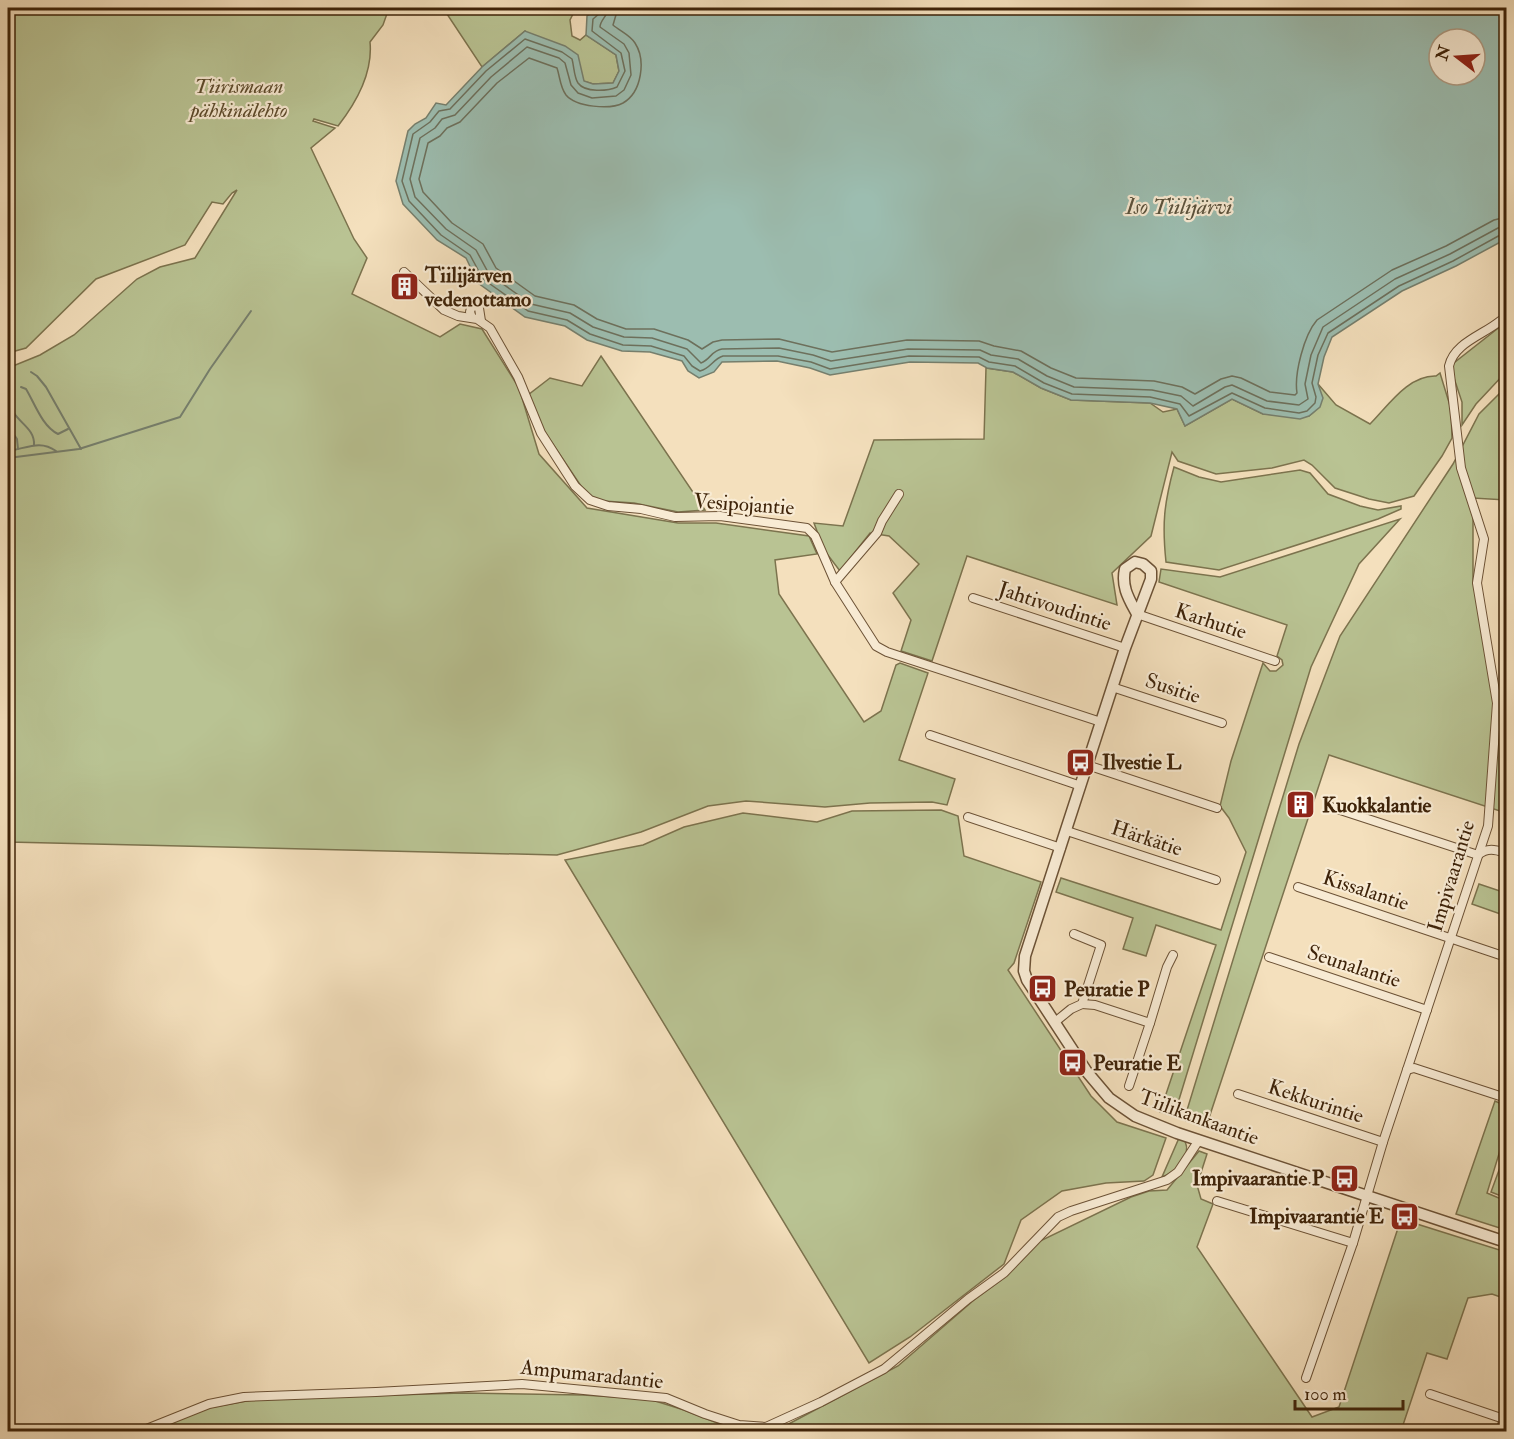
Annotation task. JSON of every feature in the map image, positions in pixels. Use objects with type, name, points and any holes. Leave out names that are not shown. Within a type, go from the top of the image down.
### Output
[{"type":"street","name":"Vesipojantie","points":[[404,272],[444,310],[480,321],[490,328],[522,387],[541,433],[584,496],[598,503],[675,517],[720,516],[807,528],[815,536],[835,582],[876,646],[887,652],[1101,722]]},
{"type":"street","name":"Vesipojantie","points":[[472,318],[470,312],[475,306],[479,308],[480,321]]},
{"type":"street","name":"Impivaarantie","points":[[1306,1378],[1353,1243],[1366,1195],[1427,1010],[1454,939],[1488,819],[1491,757],[1497,703],[1477,584],[1484,539],[1477,514],[1468,496],[1461,468],[1449,366],[1457,350],[1500,321]]},
{"type":"street","points":[[835,582],[877,533],[899,494]]},
{"type":"street","name":"Jahtivoudintie","points":[[973,598],[1125,648]]},
{"type":"street","name":"Tiilikankaantie","points":[[1137,614],[1024,956],[1024,971],[1027,980],[1091,1077],[1114,1103],[1144,1121],[1506,1242]]},
{"type":"street","name":"Karhutie","points":[[1137,614],[1275,661]]},
{"type":"street","name":"Susitie","points":[[1112,687],[1222,723]]},
{"type":"street","points":[[930,735],[1081,786]]},
{"type":"street","points":[[1087,765],[1217,808]]},
{"type":"street","points":[[1331,807],[1478,855],[1483,851],[1493,849],[1506,853]]},
{"type":"street","points":[[968,817],[1061,848]]},
{"type":"street","name":"Härkätie","points":[[1066,831],[1216,880]]},
{"type":"street","name":"Kissalantie","points":[[1298,887],[1506,957]]},
{"type":"street","points":[[1074,934],[1101,945],[1082,1004]]},
{"type":"street","points":[[1129,1086],[1173,955]]},
{"type":"street","name":"Seunalantie","points":[[1269,957],[1427,1010]]},
{"type":"street","points":[[1055,1022],[1071,1009],[1082,1004],[1095,1005],[1150,1023]]},
{"type":"street","points":[[1407,1070],[1414,1068],[1506,1098]]},
{"type":"street","name":"Kekkurintie","points":[[1238,1094],[1383,1142]]},
{"type":"street","name":"Ampumaradantie","points":[[139,1431],[209,1404],[244,1397],[522,1384],[666,1398],[740,1425],[766,1426],[821,1402],[884,1369],[968,1299],[1004,1273],[1058,1217],[1167,1179],[1178,1172],[1199,1140]]},
{"type":"street","points":[[1217,1201],[1353,1243]]},
{"type":"street","points":[[1430,1394],[1505,1415],[1500,1431]]},
{"type":"green space","name":"Tiirismaan pähkinälehto","points":[[8,8],[389,8],[383,25],[370,42],[366,76],[345,117],[338,126],[314,119],[313,121],[335,128],[311,148],[354,239],[367,258],[352,294],[440,337],[460,324],[482,329],[519,388],[539,454],[587,508],[678,523],[716,523],[809,536],[817,554],[775,560],[779,594],[864,722],[881,711],[896,665],[900,663],[928,673],[899,760],[955,779],[947,805],[932,802],[870,803],[825,807],[746,801],[708,806],[641,832],[557,855],[8,842],[8,368],[40,355],[74,335],[137,279],[160,267],[195,258],[237,190],[223,204],[212,202],[185,245],[96,279],[26,348],[8,353]]},
{"type":"green space","points":[[443,8],[592,8],[573,14],[570,20],[572,36],[580,40],[586,35],[616,55],[619,71],[613,83],[593,84],[583,81],[525,31],[482,67]]},
{"type":"green space","points":[[1506,322],[1506,372],[1476,404],[1462,425],[1462,402],[1450,366]]},
{"type":"green space","points":[[601,356],[705,510],[678,512],[634,503],[603,501],[587,495],[544,431],[528,395],[550,378],[582,386]]},
{"type":"green space","points":[[986,368],[1013,372],[1041,388],[1071,400],[1150,403],[1163,412],[1177,409],[1185,426],[1232,399],[1263,414],[1309,416],[1317,409],[1320,402],[1321,394],[1318,384],[1336,405],[1370,424],[1408,386],[1440,373],[1451,409],[1452,438],[1414,496],[1389,503],[1335,488],[1304,460],[1272,468],[1216,474],[1178,461],[1172,452],[1151,536],[1112,573],[1117,605],[967,556],[932,661],[901,651],[911,620],[893,593],[919,564],[889,536],[870,533],[840,571],[824,550],[814,523],[843,526],[874,440],[984,439]]},
{"type":"green space","points":[[1506,387],[1506,500],[1473,498],[1473,581],[1493,696],[1506,694],[1506,813],[1329,755],[1206,1127],[1184,1120],[1299,744],[1340,636],[1453,464],[1479,414]]},
{"type":"green space","points":[[1174,467],[1199,477],[1221,482],[1300,470],[1310,473],[1328,494],[1378,510],[1401,506],[1401,509],[1378,519],[1219,570],[1166,562],[1165,514]]},
{"type":"green space","points":[[1400,519],[1359,564],[1311,667],[1174,1116],[1160,1112],[1216,945],[1156,925],[1146,956],[1123,949],[1133,918],[1056,892],[1061,878],[1221,930],[1246,852],[1229,818],[1220,806],[1231,761],[1263,663],[1270,671],[1276,671],[1283,665],[1282,660],[1277,656],[1287,625],[1159,582],[1161,569],[1220,577]]},
{"type":"green space","points":[[941,810],[958,816],[964,856],[1041,882],[1014,963],[1008,970],[1091,1096],[1117,1122],[1166,1138],[1153,1175],[1144,1181],[1106,1183],[1062,1191],[1021,1220],[1004,1264],[910,1337],[869,1363],[565,860],[643,845],[684,827],[743,813],[817,822],[852,811]]},
{"type":"green space","points":[[1479,884],[1506,893],[1506,916],[1472,904]]},
{"type":"green space","points":[[1495,1101],[1506,1106],[1506,1131],[1487,1193],[1506,1201],[1506,1230],[1456,1214]]},
{"type":"green space","points":[[1179,1138],[1185,1141],[1187,1147],[1184,1158],[1177,1168],[1162,1177]]},
{"type":"green space","points":[[1199,1151],[1207,1154],[1197,1185],[1201,1199],[1213,1204],[1197,1247],[1312,1417],[1339,1407],[1401,1219],[1506,1252],[1506,1299],[1492,1294],[1468,1298],[1447,1359],[1427,1353],[1401,1431],[768,1432],[783,1427],[898,1366],[974,1300],[1005,1277],[1040,1241],[1131,1197],[1149,1191],[1167,1190]]},
{"type":"green space","points":[[1506,1151],[1506,1198],[1491,1192]]},
{"type":"green space","points":[[462,1393],[583,1395],[649,1399],[738,1431],[148,1432],[208,1408],[257,1399]]},
{"type":"water","name":"Iso Tiilijärvi","points":[[598,8],[1506,8],[1506,239],[1402,291],[1332,337],[1324,357],[1318,384],[1323,398],[1320,407],[1309,416],[1300,419],[1263,414],[1232,399],[1185,426],[1177,409],[1150,403],[1071,400],[1041,388],[1013,372],[987,368],[978,363],[910,362],[830,375],[777,361],[722,362],[714,372],[699,378],[688,371],[682,361],[650,352],[622,351],[587,340],[565,326],[525,317],[478,283],[466,258],[437,240],[403,204],[396,181],[408,131],[426,118],[436,103],[446,105],[482,67],[525,31],[565,46],[578,55],[584,81],[593,84],[613,83],[619,71],[616,55],[586,35],[587,16]]},
{"type":"waterway","points":[[8,458],[79,449],[180,417],[251,311]]},
{"type":"waterway","points":[[31,372],[46,387],[81,449]]},
{"type":"waterway","points":[[8,375],[10,380],[8,387]]},
{"type":"waterway","points":[[21,387],[26,389],[43,420],[52,430],[58,434],[68,429]]},
{"type":"waterway","points":[[8,400],[14,413],[30,431],[34,445]]},
{"type":"waterway","points":[[8,426],[17,439],[18,449]]},
{"type":"waterway","points":[[8,451],[38,445],[50,447],[56,451]]},
{"type":"place","name":"Tiilijärven vedenottamo","points":[[404,287]]},
{"type":"place","name":"Ilvestie L","points":[[1081,762]]},
{"type":"place","name":"Kuokkalantie","points":[[1301,805]]},
{"type":"place","name":"Peuratie P","points":[[1043,989]]},
{"type":"place","name":"Peuratie E","points":[[1072,1063]]},
{"type":"place","name":"Impivaarantie P","points":[[1345,1178]]},
{"type":"place","name":"Impivaarantie E","points":[[1405,1216]]}]
